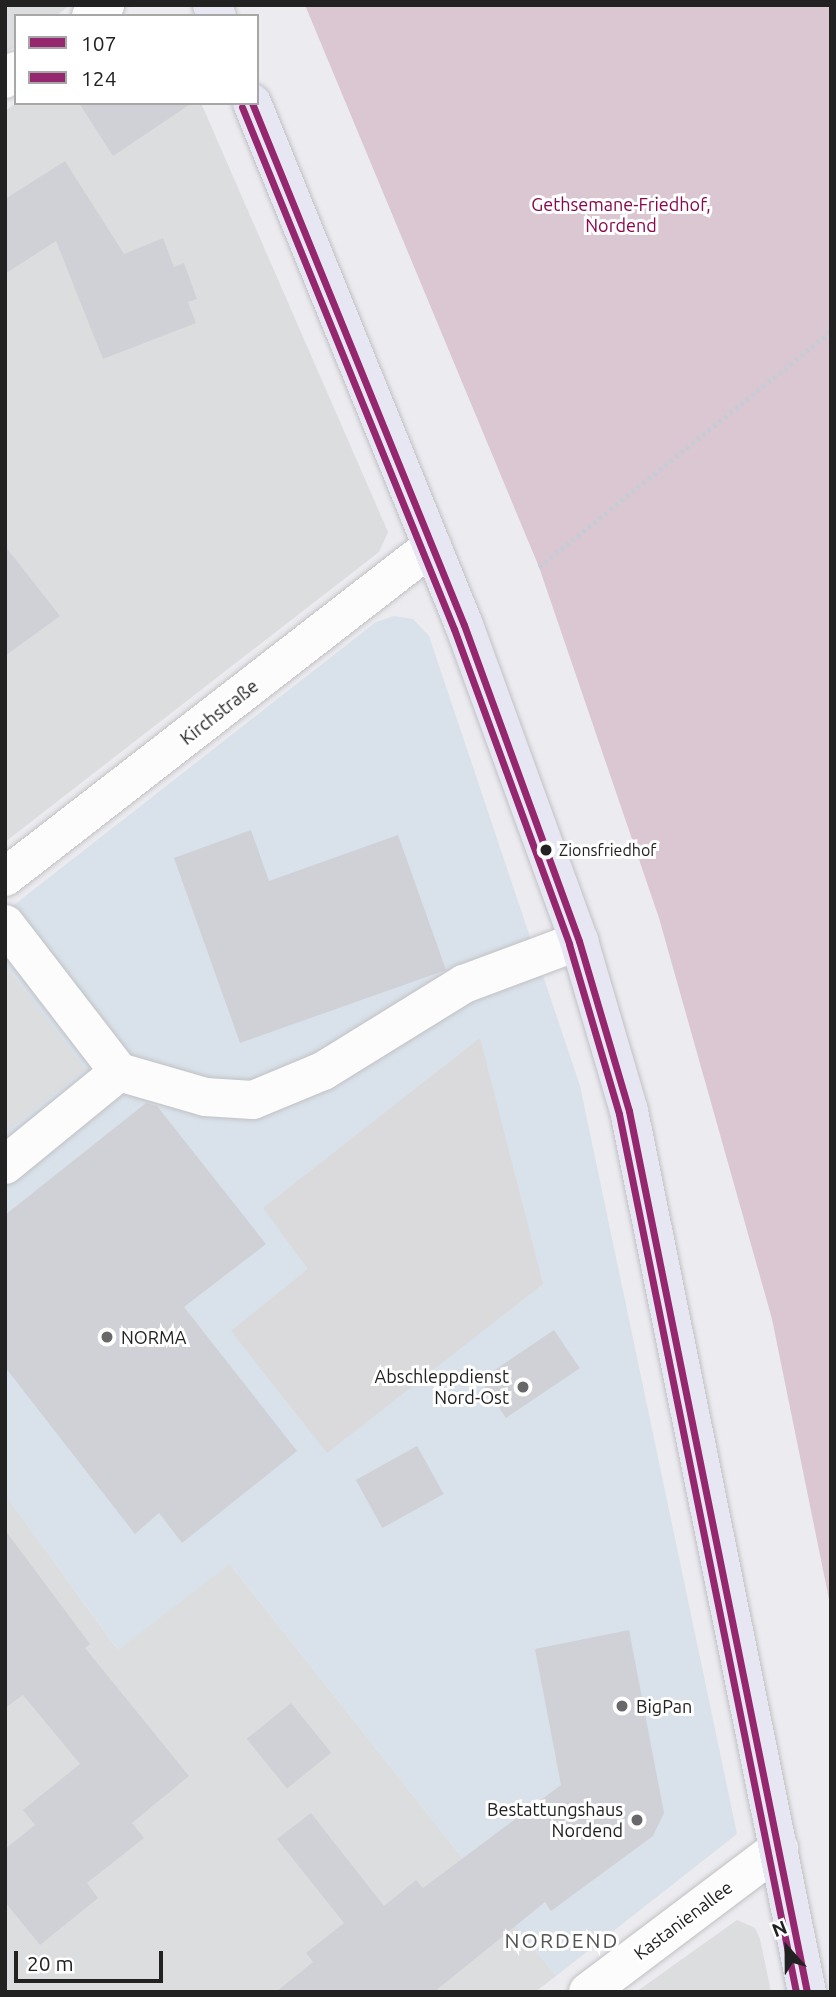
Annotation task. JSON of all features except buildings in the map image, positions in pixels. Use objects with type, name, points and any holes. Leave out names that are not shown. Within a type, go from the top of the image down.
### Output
[{"type":"main road","points":[[253,105],[432,546],[579,941],[648,1189],[807,1992]]},
{"type":"street","name":"Kirchstraße","points":[[5,877],[432,546]]},
{"type":"street","points":[[5,924],[119,1072],[205,1097],[253,1100],[323,1071],[464,984],[579,941]]},
{"type":"street","points":[[5,1165],[119,1072]]},
{"type":"street","name":"Kastanienallee","points":[[588,1992],[779,1848]]},
{"type":"path","points":[[539,567],[831,331]]},
{"type":"shaded area","points":[[5,5],[70,5],[59,14],[14,14],[14,47],[5,53]]},
{"type":"shaded area","points":[[14,104],[202,105],[388,532],[379,552],[5,842],[5,111]]},
{"type":"shaded area","points":[[394,616],[413,619],[429,636],[580,1086],[737,1834],[556,1976],[230,1564],[118,1650],[5,1494],[5,1133],[85,1069],[5,965],[5,912],[376,622]]},
{"type":"shaded area","points":[[5,965],[86,1069],[5,1133]]},
{"type":"shaded area","points":[[480,1038],[543,1284],[327,1453],[231,1331],[308,1269],[263,1208]]},
{"type":"shaded area","points":[[5,1494],[117,1649],[229,1563],[556,1976],[535,1992],[5,1992]]},
{"type":"shaded area","points":[[737,1920],[755,1928],[760,1939],[771,1992],[636,1992]]},
{"type":"green space","name":"Gethsemane-Friedhof, Nordend","points":[[305,5],[831,5],[831,1609],[772,1319],[659,918],[539,567]]},
{"type":"transit line","name":"107","points":[[253,105],[464,625],[579,941],[629,1111],[807,1992]]},
{"type":"transit line","name":"124","points":[[242,107],[454,629],[569,944],[619,1114],[796,1992]]},
{"type":"place","name":"Zionsfriedhof","points":[[546,850]]},
{"type":"place","name":"NORMA","points":[[107,1337]]},
{"type":"place","name":"Abschleppdienst Nord-Ost","points":[[523,1387]]},
{"type":"place","name":"BigPan","points":[[622,1706]]},
{"type":"place","name":"Bestattungshaus Nordend","points":[[637,1820]]},
{"type":"district","name":"NORDEND","points":[[562,1940]]}]
